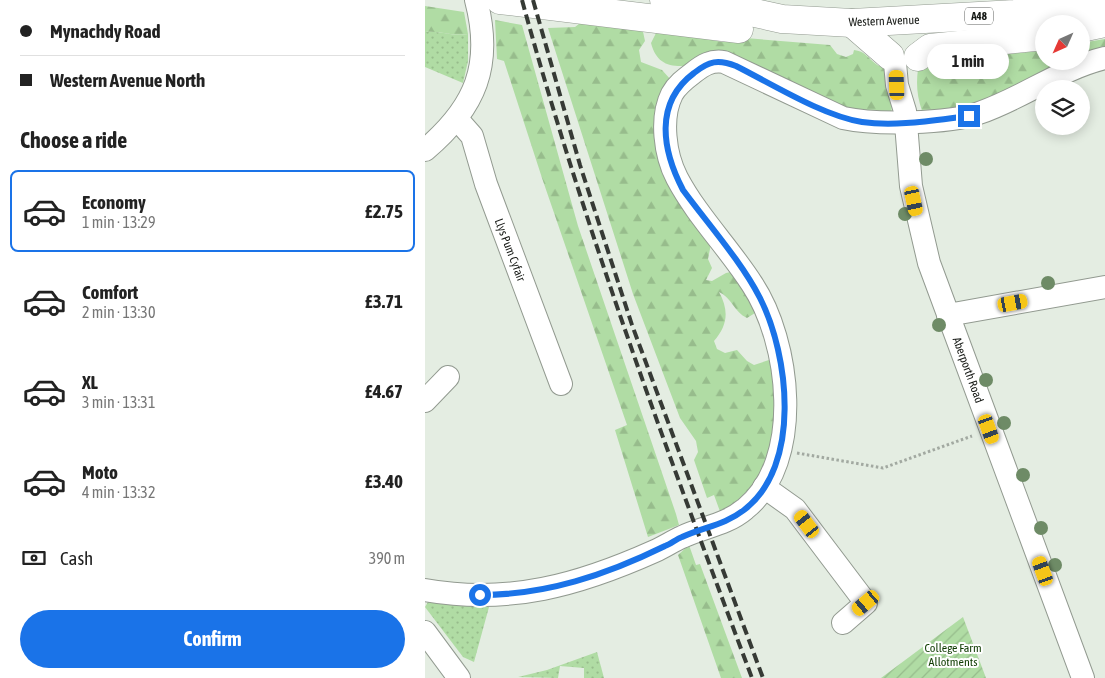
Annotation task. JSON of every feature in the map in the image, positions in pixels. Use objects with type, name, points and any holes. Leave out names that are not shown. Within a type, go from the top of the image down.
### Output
[{"type":"highway","points":[[500,0],[622,16],[747,29],[782,19]]},
{"type":"highway","name":"Western Avenue","points":[[664,0],[746,11],[782,19],[852,23],[1015,14],[1105,2]]},
{"type":"highway","points":[[852,23],[889,56]]},
{"type":"highway","points":[[1090,26],[1105,23]]},
{"type":"highway","points":[[918,57],[930,48],[1035,37]]},
{"type":"street","points":[[425,150],[457,119],[474,92],[480,76],[483,50],[482,22],[476,0]]},
{"type":"street","name":"Aberporth Road","points":[[889,56],[895,63],[899,118],[920,231],[929,262],[989,429],[1083,678]]},
{"type":"street","name":"Aberporth Road","points":[[899,118],[911,85],[911,70],[918,57]]},
{"type":"street","points":[[425,590],[462,595],[518,594],[574,583],[639,558],[681,537],[727,521],[753,502],[763,487],[776,460],[783,433],[785,396],[782,363],[760,297],[676,175],[670,157],[666,125],[672,95],[679,85],[695,72],[706,64],[718,61],[736,66],[843,118],[863,122],[899,118],[969,116],[1076,66],[1105,58]]},
{"type":"street","name":"Llys Pum Cyfair","points":[[457,119],[472,136],[486,184],[561,384]]},
{"type":"street","points":[[948,315],[1105,287]]},
{"type":"street","points":[[425,401],[449,377]]},
{"type":"street","points":[[763,487],[795,509],[866,603],[843,623]]},
{"type":"street","points":[[425,632],[459,678]]},
{"type":"path","points":[[787,451],[883,468],[989,429]]},
{"type":"green space","points":[[425,6],[464,12],[468,34],[457,35],[425,32]]},
{"type":"green space","points":[[495,20],[522,25],[578,226],[676,514],[679,525],[648,537],[615,430],[627,425],[504,61],[497,59]]},
{"type":"green space","points":[[584,20],[642,27],[645,41],[639,50],[641,62],[662,70],[671,80],[662,111],[712,239],[708,259],[712,268],[706,280],[712,281],[726,273],[735,271],[755,313],[747,318],[719,292],[726,311],[722,329],[714,341],[717,349],[725,353],[737,350],[747,361],[754,365],[775,358],[780,406],[765,472],[722,517],[714,495],[707,498],[694,460],[698,452],[696,441],[680,418],[633,294],[548,28],[575,27]]},
{"type":"green space","points":[[657,31],[700,35],[722,42],[733,37],[830,45],[837,54],[846,57],[853,54],[854,50],[861,52],[886,71],[891,91],[892,106],[890,117],[878,121],[782,82],[685,66],[673,66],[659,59],[653,49],[651,43]]},
{"type":"green space","points":[[425,32],[457,35],[468,34],[468,61],[463,83],[425,67]]},
{"type":"green space","points":[[1105,39],[1105,56],[1090,62],[1090,42]]},
{"type":"green space","points":[[1035,52],[1035,70],[1070,70],[1045,80],[1035,80],[1035,84],[978,107],[922,111],[917,85],[918,69],[926,65],[930,69],[940,64],[968,58]]},
{"type":"green space","points":[[689,545],[696,565],[700,564],[742,678],[721,678],[678,555]]},
{"type":"green space","points":[[428,602],[489,607],[474,662],[463,657],[425,607]]},
{"type":"green space","name":"College Farm Allotments","points":[[963,617],[986,678],[881,678]]},
{"type":"green space","points":[[597,652],[604,678],[584,678],[584,668],[560,666],[558,678],[518,677],[547,670]]},
{"type":"railway","points":[[522,0],[600,257],[689,510],[752,678]]},
{"type":"railway","points":[[533,0],[580,165],[632,325],[763,678]]},
{"type":"route","points":[[480,595],[518,594],[574,583],[601,574],[667,546],[681,537],[727,521],[745,510],[753,502],[770,475],[776,460],[785,416],[782,363],[760,297],[683,190],[676,175],[670,157],[666,125],[668,107],[672,95],[679,85],[706,64],[718,61],[736,66],[843,118],[863,122],[887,123],[969,116]]}]
